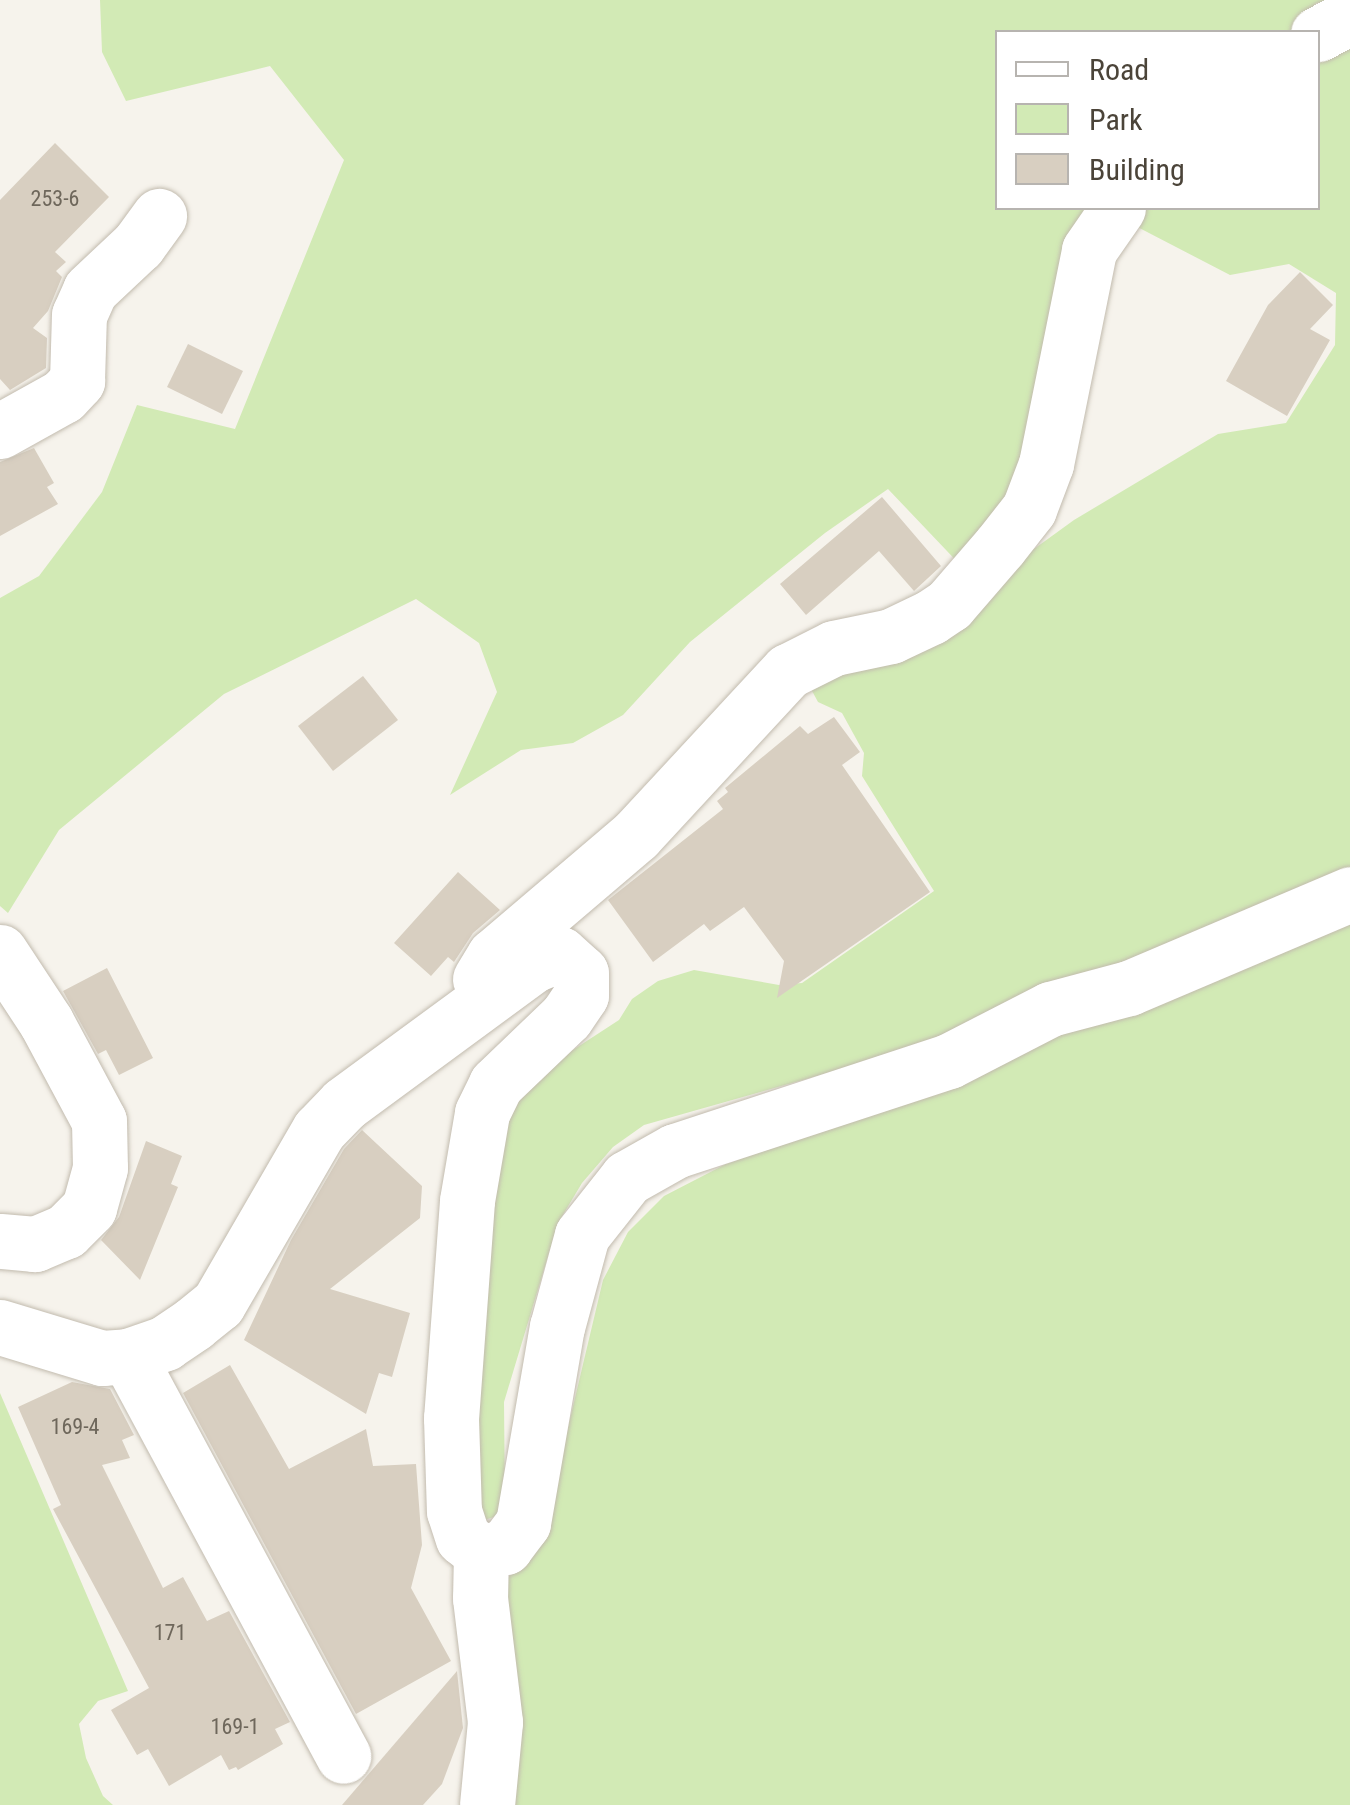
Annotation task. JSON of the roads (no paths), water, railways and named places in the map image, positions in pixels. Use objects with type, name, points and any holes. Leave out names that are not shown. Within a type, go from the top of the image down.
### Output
[{"type":"street","points":[[1320,33],[1350,17]]},
{"type":"street","points":[[449,1026],[494,956],[636,835],[788,671],[834,648],[891,636],[931,617],[949,605],[1000,546],[1029,509],[1046,464],[1088,250],[1117,210]]},
{"type":"street","points":[[4,422],[63,396],[77,381],[78,315],[90,290],[138,245],[159,216]]},
{"type":"street","points":[[0,1327],[102,1358],[128,1356],[165,1343],[218,1304],[319,1130],[344,1104],[533,965],[560,954],[581,973],[581,995],[566,1017],[496,1084],[482,1114],[467,1201],[451,1418],[454,1511],[463,1538],[480,1552],[506,1548],[522,1523],[557,1327],[582,1236],[627,1178],[676,1151],[949,1061],[1050,1009],[1129,988],[1350,894]]},
{"type":"street","points":[[0,952],[46,1022],[99,1122],[100,1168],[88,1208],[66,1231],[35,1244],[0,1241]]},
{"type":"street","points":[[128,1356],[344,1756]]},
{"type":"street","points":[[480,1552],[480,1598],[495,1722],[488,1805]]}]
